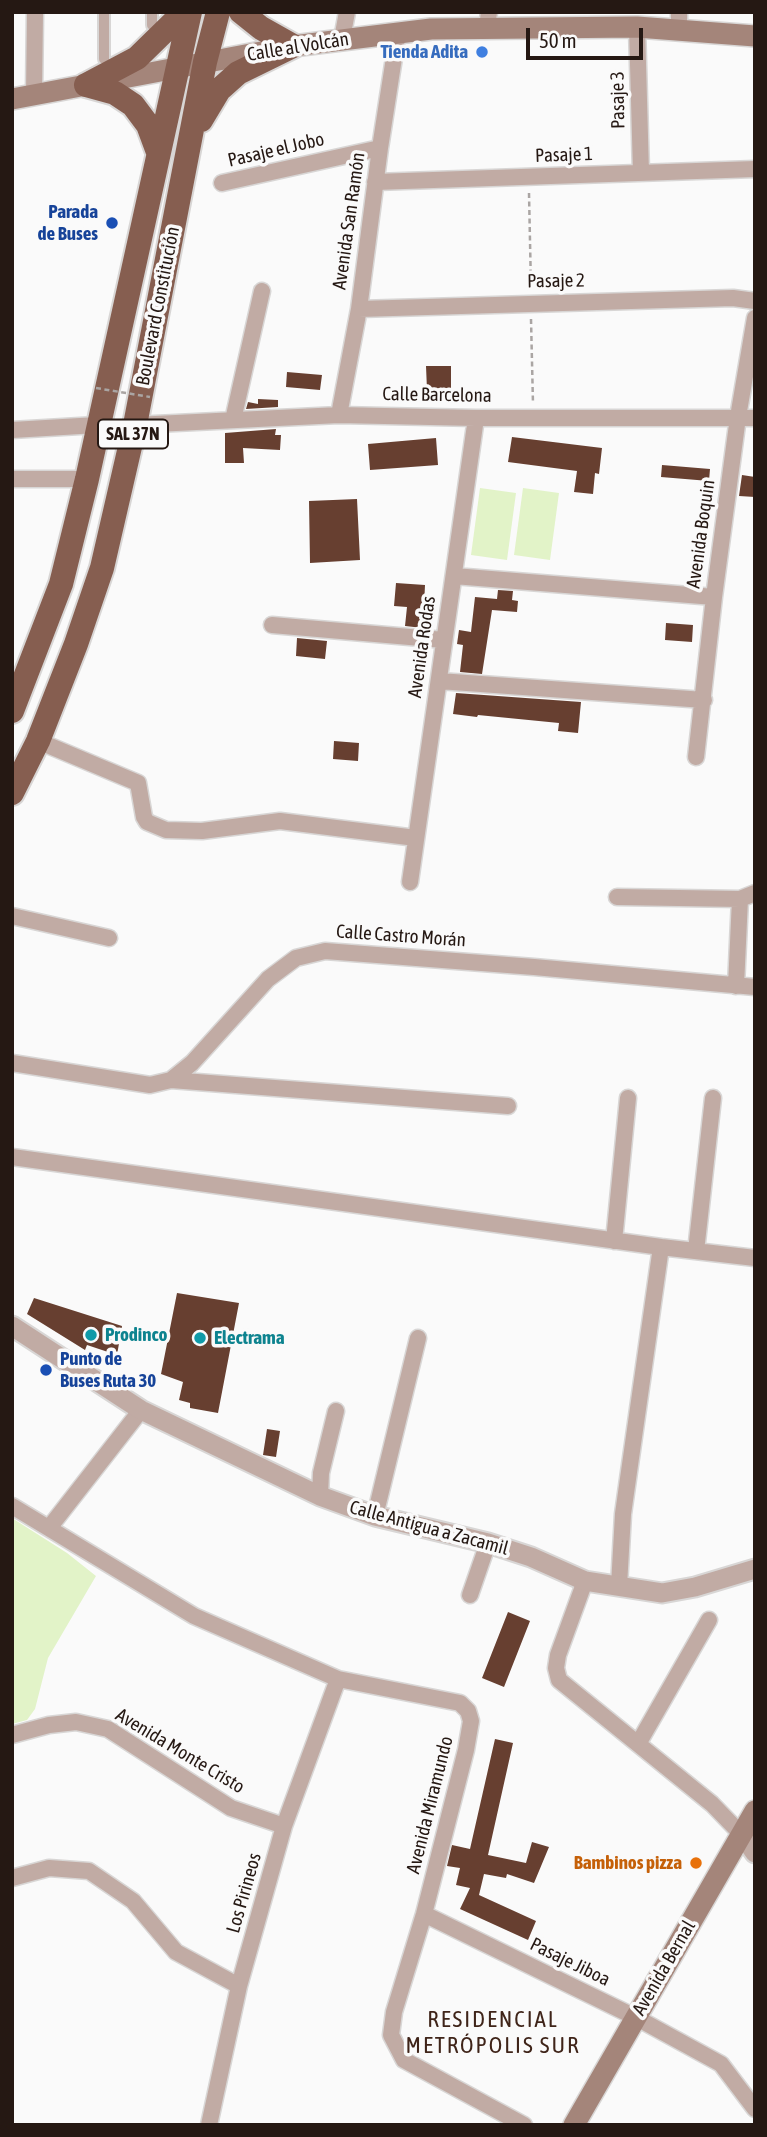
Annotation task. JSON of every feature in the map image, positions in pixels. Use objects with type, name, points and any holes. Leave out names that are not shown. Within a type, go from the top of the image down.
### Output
[{"type":"highway","points":[[86,85],[137,58],[184,12]]},
{"type":"highway","name":"Boulevard Constitución","points":[[12,711],[61,584],[87,479],[190,12]]},
{"type":"highway","name":"Boulevard Constitución","points":[[12,793],[38,741],[102,568],[135,425],[205,62],[218,12]]},
{"type":"highway","points":[[241,12],[261,28],[293,46]]},
{"type":"highway","points":[[188,153],[205,110],[219,90],[239,73],[293,46]]},
{"type":"highway","points":[[86,85],[115,93],[133,105],[148,125],[158,152]]},
{"type":"main road","name":"Calle al Volcán","points":[[12,99],[293,46],[488,20],[637,27],[679,21],[755,36]]},
{"type":"main road","name":"Avenida Bernal","points":[[574,2125],[755,1811]]},
{"type":"street","points":[[34,95],[35,12]]},
{"type":"street","points":[[104,12],[104,59]]},
{"type":"street","points":[[152,12],[152,25]]},
{"type":"street","points":[[342,39],[347,12]]},
{"type":"street","name":"Pasaje 3","points":[[637,27],[640,173]]},
{"type":"street","name":"Avenida San Ramón","points":[[338,415],[359,309],[398,32]]},
{"type":"street","name":"Pasaje el Jobo","points":[[222,183],[380,148]]},
{"type":"street","name":"Pasaje 1","points":[[376,182],[755,169]]},
{"type":"street","points":[[233,420],[262,291]]},
{"type":"street","name":"Pasaje 2","points":[[359,309],[733,298],[755,301]]},
{"type":"street","name":"Avenida Boquin","points":[[696,757],[713,597],[738,416],[755,318]]},
{"type":"street","name":"Calle Barcelona","points":[[135,425],[338,415],[755,418]]},
{"type":"street","name":"Avenida Rodas","points":[[410,882],[476,418]]},
{"type":"street","points":[[12,430],[97,425]]},
{"type":"street","points":[[12,479],[87,479]]},
{"type":"street","points":[[454,576],[713,597]]},
{"type":"street","points":[[272,625],[444,640]]},
{"type":"street","points":[[439,681],[704,700]]},
{"type":"street","points":[[38,741],[138,783],[144,817],[147,822],[166,830],[202,831],[280,821],[416,838]]},
{"type":"street","points":[[617,897],[748,896],[736,986]]},
{"type":"street","points":[[12,916],[109,938]]},
{"type":"street","name":"Calle Castro Morán","points":[[171,1080],[192,1063],[268,979],[296,958],[325,951],[755,987]]},
{"type":"street","points":[[12,1063],[150,1085],[171,1080],[508,1106]]},
{"type":"street","points":[[614,1241],[628,1098]]},
{"type":"street","points":[[696,1251],[713,1098]]},
{"type":"street","points":[[12,1157],[614,1241],[755,1258]]},
{"type":"street","points":[[619,1586],[623,1514],[661,1247]]},
{"type":"street","name":"Calle Antigua a Zacamil","points":[[12,1326],[141,1410],[320,1496],[375,1516],[488,1543],[531,1557],[585,1581],[662,1593],[695,1587],[755,1569]]},
{"type":"street","points":[[375,1516],[418,1338]]},
{"type":"street","points":[[49,1528],[141,1410]]},
{"type":"street","points":[[320,1496],[321,1473],[335,1410]]},
{"type":"street","name":"Avenida Miramundo","points":[[12,1506],[194,1616],[338,1679],[460,1703],[468,1711],[471,1721],[466,1750],[424,1914],[394,2012],[391,2035],[404,2060],[524,2125]]},
{"type":"street","points":[[470,1595],[488,1543]]},
{"type":"street","points":[[585,1581],[558,1655],[556,1668],[559,1679],[712,1804],[742,1835],[755,1853]]},
{"type":"street","points":[[638,1744],[709,1620]]},
{"type":"street","name":"Los Pirineos","points":[[209,2125],[239,1986],[284,1826],[338,1679]]},
{"type":"street","name":"Avenida Monte Cristo","points":[[12,1735],[76,1721],[108,1729],[231,1808],[284,1826]]},
{"type":"street","points":[[12,1878],[49,1867],[89,1871],[133,1901],[176,1952],[239,1986]]},
{"type":"street","name":"Pasaje Jiboa","points":[[424,1914],[635,2017],[720,2064],[755,2109]]},
{"type":"path","points":[[528,177],[533,417]]},
{"type":"path","points":[[96,388],[150,397]]},
{"type":"green space","points":[[480,488],[516,493],[507,560],[471,555]]},
{"type":"green space","points":[[523,488],[559,493],[550,560],[514,555]]},
{"type":"green space","points":[[12,1518],[67,1553],[96,1576],[48,1658],[35,1709],[27,1720],[12,1724]]},
{"type":"building","points":[[426,366],[451,366],[451,389],[427,390]]},
{"type":"building","points":[[287,372],[322,375],[320,390],[286,387]]},
{"type":"building","points":[[258,399],[278,400],[278,407],[246,409],[248,402],[258,404]]},
{"type":"building","points":[[276,429],[275,435],[281,435],[280,450],[243,448],[244,463],[225,463],[225,433]]},
{"type":"building","points":[[512,437],[602,448],[593,494],[574,492],[577,471],[508,462]]},
{"type":"building","points":[[436,438],[438,465],[370,470],[368,444]]},
{"type":"building","points":[[662,465],[710,469],[709,481],[661,477]]},
{"type":"building","points":[[742,475],[755,477],[755,497],[739,496]]},
{"type":"building","points":[[357,499],[360,560],[310,563],[309,501]]},
{"type":"building","points":[[396,583],[425,585],[423,628],[405,626],[407,607],[394,606]]},
{"type":"building","points":[[498,590],[513,591],[512,600],[518,601],[517,612],[492,610],[482,674],[460,672],[463,645],[457,644],[459,630],[471,632],[475,597],[497,599]]},
{"type":"building","points":[[666,623],[693,625],[692,642],[665,640]]},
{"type":"building","points":[[297,638],[327,641],[325,659],[296,656]]},
{"type":"building","points":[[456,693],[581,702],[578,733],[558,731],[559,723],[453,714]]},
{"type":"building","points":[[334,741],[359,743],[358,761],[333,759]]},
{"type":"building","name":"Electrama","points":[[177,1293],[239,1303],[218,1413],[190,1408],[190,1403],[179,1400],[183,1382],[161,1374]]},
{"type":"building","name":"Prodinco","points":[[34,1298],[122,1326],[117,1355],[87,1345],[85,1350],[27,1314]]},
{"type":"building","points":[[267,1429],[280,1431],[276,1457],[263,1455]]},
{"type":"building","points":[[508,1612],[530,1621],[504,1687],[482,1678]]},
{"type":"building","points":[[495,1739],[513,1743],[488,1855],[526,1863],[532,1842],[549,1847],[534,1883],[507,1874],[506,1878],[484,1874],[479,1895],[536,1921],[528,1940],[460,1909],[470,1888],[456,1885],[460,1868],[447,1866],[452,1845],[470,1849]]},
{"type":"place","name":"Tienda Adita","points":[[482,52]]},
{"type":"place","name":"Parada de Buses","points":[[112,223]]},
{"type":"place","name":"Prodinco","points":[[91,1335]]},
{"type":"place","name":"Electrama","points":[[200,1338]]},
{"type":"place","name":"Punto de Buses Ruta 30","points":[[46,1370]]},
{"type":"place","name":"Bambinos pizza","points":[[696,1863]]},
{"type":"district","name":"RESIDENCIAL METRÓPOLIS SUR","points":[[493,2033]]}]
